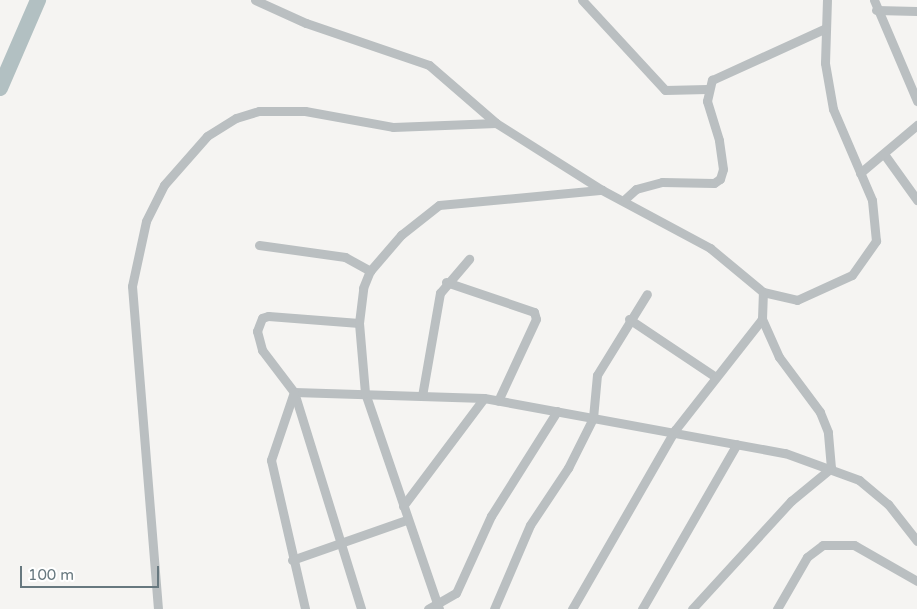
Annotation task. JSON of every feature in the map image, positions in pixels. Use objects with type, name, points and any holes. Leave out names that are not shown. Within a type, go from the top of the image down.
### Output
[{"type":"street","points":[[255,0],[306,23],[429,65],[496,123],[602,190],[625,199],[710,248],[763,292],[797,300],[852,275],[866,260],[876,241],[876,224],[860,173],[833,109],[825,63],[827,0]]},
{"type":"street","points":[[582,0],[665,90],[708,90]]},
{"type":"street","points":[[874,0],[876,10],[917,101]]},
{"type":"street","points":[[876,10],[917,11]]},
{"type":"street","points":[[625,199],[636,189],[662,182],[714,183],[720,179],[723,169],[708,90],[712,80],[826,28]]},
{"type":"street","points":[[158,609],[132,286],[146,221],[164,185],[207,136],[236,118],[259,111],[305,111],[393,127],[496,123]]},
{"type":"street","points":[[860,173],[917,125]]},
{"type":"street","points":[[884,154],[917,200]]},
{"type":"street","points":[[438,607],[406,520],[365,393],[359,323],[370,271],[400,235],[439,205],[602,190]]},
{"type":"street","points":[[259,245],[345,257],[370,271]]},
{"type":"street","points":[[422,396],[446,282],[469,259]]},
{"type":"street","points":[[446,282],[534,312],[536,319],[498,401]]},
{"type":"street","points":[[763,292],[762,319],[779,357],[820,412],[828,432],[831,468]]},
{"type":"street","points":[[494,609],[525,534],[568,468],[593,418],[597,375],[629,319],[647,294]]},
{"type":"street","points":[[359,323],[262,318],[257,331],[262,350],[294,392],[361,609]]},
{"type":"street","points":[[629,319],[714,376]]},
{"type":"street","points":[[572,609],[675,430],[714,376],[762,319]]},
{"type":"street","points":[[294,392],[484,398],[593,418],[675,430],[738,444],[831,468],[859,480],[888,504],[916,537]]},
{"type":"street","points":[[294,392],[271,460],[292,560],[305,609]]},
{"type":"street","points":[[403,506],[484,398]]},
{"type":"street","points":[[428,609],[438,607],[456,593],[490,516],[557,411]]},
{"type":"street","points":[[642,609],[738,444]]},
{"type":"street","points":[[692,609],[791,501],[831,468]]},
{"type":"street","points":[[292,560],[406,520]]},
{"type":"street","points":[[777,609],[807,557],[823,545],[854,545],[917,582]]},
{"type":"waterway","points":[[0,88],[38,0]]}]
